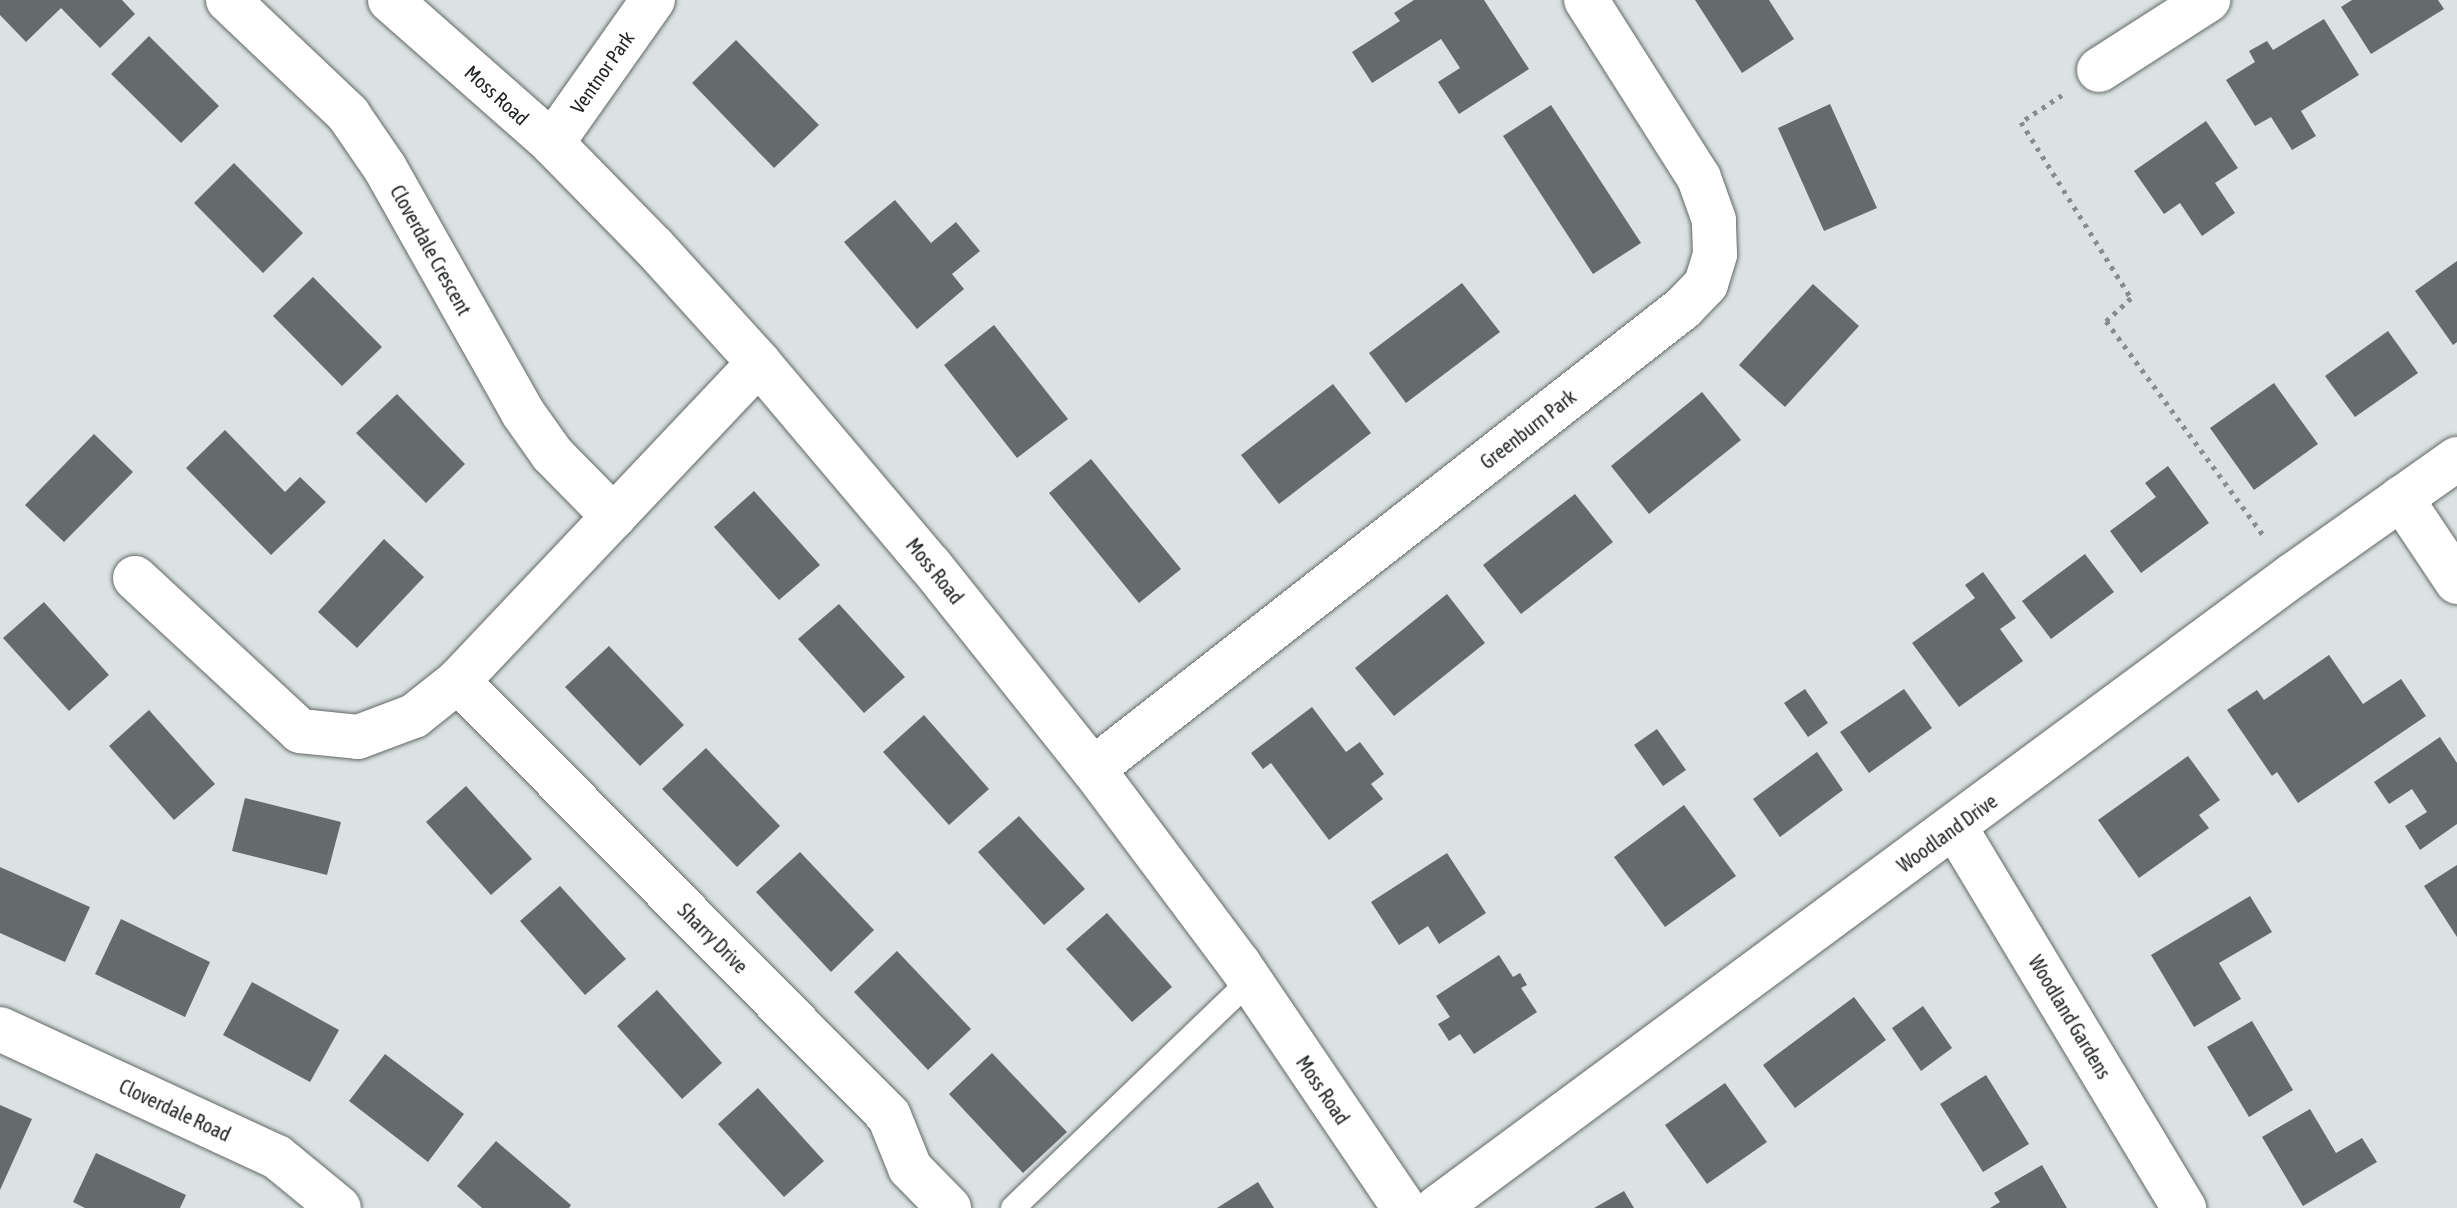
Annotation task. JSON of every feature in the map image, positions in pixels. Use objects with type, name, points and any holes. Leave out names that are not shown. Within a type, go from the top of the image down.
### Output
[{"type":"street","name":"Cloverdale Crescent","points":[[228,0],[348,114],[385,168],[523,413],[552,454],[614,517]]},
{"type":"street","name":"Moss Road","points":[[390,0],[552,143],[654,247],[759,363],[930,565],[1093,769],[1250,981],[1404,1208]]},
{"type":"street","name":"Ventnor Park","points":[[552,143],[653,0]]},
{"type":"street","name":"Greenburn Park","points":[[1093,769],[1683,308],[1706,284],[1715,254],[1714,220],[1699,178],[1586,0]]},
{"type":"street","points":[[2099,70],[2208,0]]},
{"type":"street","points":[[135,578],[300,731],[358,737],[414,716],[458,681],[759,363]]},
{"type":"street","name":"Woodland Drive","points":[[1437,1208],[2293,575],[2457,459]]},
{"type":"street","points":[[2401,498],[2457,582]]},
{"type":"street","name":"Sharry Drive","points":[[458,681],[889,1116],[910,1168],[949,1208]]},
{"type":"street","name":"Woodland Gardens","points":[[1955,827],[2184,1208]]},
{"type":"street","name":"Cloverdale Road","points":[[0,1029],[277,1157],[339,1208]]},
{"type":"lane","points":[[1013,1208],[1250,981]]},
{"type":"path","points":[[2099,70],[2021,122],[2131,298],[2106,321],[2293,575]]},
{"type":"building","points":[[0,0],[122,0],[135,14],[100,48],[61,8],[26,42],[0,15]]},
{"type":"building","points":[[1414,0],[1484,0],[1529,69],[1459,114],[1438,82],[1460,68],[1441,39],[1372,83],[1352,52],[1400,21],[1394,13]]},
{"type":"building","points":[[1695,0],[1769,0],[1794,39],[1742,73]]},
{"type":"building","points":[[2352,0],[2438,0],[2444,9],[2371,54],[2341,7]]},
{"type":"building","points":[[2324,19],[2359,75],[2301,111],[2316,136],[2292,150],[2271,117],[2255,126],[2226,80],[2255,62],[2249,51],[2267,41],[2273,50]]},
{"type":"building","points":[[149,36],[219,106],[181,143],[111,74]]},
{"type":"building","points":[[736,40],[819,125],[774,168],[692,83]]},
{"type":"building","points":[[1830,104],[1877,208],[1824,231],[1778,128]]},
{"type":"building","points":[[1551,105],[1641,243],[1593,274],[1503,136]]},
{"type":"building","points":[[2206,121],[2238,168],[2215,183],[2235,213],[2202,236],[2180,203],[2164,214],[2134,171]]},
{"type":"building","points":[[234,163],[303,233],[263,273],[194,203]]},
{"type":"building","points":[[895,200],[931,243],[956,222],[980,251],[952,274],[964,289],[917,329],[844,242]]},
{"type":"building","points":[[2457,261],[2457,342],[2453,345],[2415,291]]},
{"type":"building","points":[[313,277],[382,347],[342,386],[273,316]]},
{"type":"building","points":[[1462,283],[1500,332],[1406,403],[1369,353]]},
{"type":"building","points":[[1813,284],[1859,326],[1785,407],[1739,365]]},
{"type":"building","points":[[994,325],[1068,419],[1017,458],[944,365]]},
{"type":"building","points":[[2388,331],[2418,373],[2355,417],[2325,376]]},
{"type":"building","points":[[2274,383],[2318,444],[2254,490],[2210,428]]},
{"type":"building","points":[[1333,384],[1371,433],[1279,504],[1241,455]]},
{"type":"building","points":[[1702,392],[1741,440],[1649,514],[1611,466]]},
{"type":"building","points":[[397,394],[465,464],[426,503],[356,433]]},
{"type":"building","points":[[225,430],[285,492],[300,477],[326,502],[271,555],[186,468]]},
{"type":"building","points":[[94,434],[133,472],[64,542],[25,505]]},
{"type":"building","points":[[1091,459],[1181,569],[1139,603],[1049,493]]},
{"type":"building","points":[[2168,466],[2209,523],[2141,573],[2110,531],[2156,497],[2145,483]]},
{"type":"building","points":[[754,491],[820,565],[779,600],[714,527]]},
{"type":"building","points":[[1575,494],[1613,542],[1521,614],[1483,565]]},
{"type":"building","points":[[384,539],[424,577],[357,648],[318,612]]},
{"type":"building","points":[[2085,554],[2114,592],[2051,639],[2022,601]]},
{"type":"building","points":[[1983,572],[2016,618],[2000,629],[2023,661],[1959,707],[1912,643],[1975,598],[1965,585]]},
{"type":"building","points":[[1447,594],[1485,643],[1394,716],[1355,668]]},
{"type":"building","points":[[44,602],[109,675],[69,711],[3,638]]},
{"type":"building","points":[[839,604],[905,677],[864,713],[798,639]]},
{"type":"building","points":[[609,646],[684,725],[640,766],[565,687]]},
{"type":"building","points":[[2329,655],[2363,704],[2401,679],[2426,716],[2298,803],[2277,772],[2272,776],[2227,710],[2257,690],[2264,700]]},
{"type":"building","points":[[1805,689],[1828,723],[1808,737],[1784,703]]},
{"type":"building","points":[[1904,689],[1932,728],[1869,773],[1840,732]]},
{"type":"building","points":[[1312,707],[1346,752],[1360,742],[1384,774],[1371,784],[1383,799],[1329,840],[1271,763],[1263,769],[1251,753]]},
{"type":"building","points":[[149,710],[215,784],[174,820],[109,746]]},
{"type":"building","points":[[924,715],[989,789],[949,825],[883,752]]},
{"type":"building","points":[[1657,729],[1686,770],[1663,786],[1634,745]]},
{"type":"building","points":[[2440,737],[2457,763],[2457,824],[2420,850],[2405,826],[2427,812],[2412,789],[2389,804],[2374,782]]},
{"type":"building","points":[[706,748],[780,826],[737,867],[662,789]]},
{"type":"building","points":[[1817,752],[1843,790],[1780,837],[1753,799]]},
{"type":"building","points":[[2188,756],[2220,800],[2199,815],[2209,828],[2139,878],[2098,820]]},
{"type":"building","points":[[466,786],[532,859],[491,895],[426,822]]},
{"type":"building","points":[[245,798],[341,822],[327,875],[232,851]]},
{"type":"building","points":[[1684,805],[1736,876],[1665,927],[1614,857]]},
{"type":"building","points":[[1019,816],[1085,889],[1044,925],[978,852]]},
{"type":"building","points":[[800,852],[874,930],[831,972],[756,892]]},
{"type":"building","points":[[1447,853],[1486,913],[1439,944],[1428,926],[1399,945],[1371,902]]},
{"type":"building","points":[[2457,865],[2457,937],[2424,886]]},
{"type":"building","points":[[0,867],[90,907],[65,962],[0,933]]},
{"type":"building","points":[[560,886],[626,959],[585,995],[520,921]]},
{"type":"building","points":[[2250,896],[2272,932],[2219,963],[2241,999],[2194,1027],[2151,955]]},
{"type":"building","points":[[1107,913],[1172,987],[1132,1022],[1066,949]]},
{"type":"building","points":[[121,919],[210,962],[185,1017],[95,974]]},
{"type":"building","points":[[897,951],[971,1029],[928,1070],[854,992]]},
{"type":"building","points":[[1499,955],[1513,977],[1520,973],[1527,985],[1521,988],[1537,1012],[1474,1054],[1460,1034],[1449,1041],[1438,1024],[1450,1017],[1436,996]]},
{"type":"building","points":[[252,982],[339,1030],[310,1082],[223,1035]]},
{"type":"building","points":[[657,990],[722,1063],[682,1099],[617,1026]]},
{"type":"building","points":[[1854,997],[1886,1040],[1795,1108],[1763,1065]]},
{"type":"building","points":[[1923,1006],[1952,1048],[1921,1071],[1892,1028]]},
{"type":"building","points":[[2252,1021],[2293,1090],[2249,1117],[2207,1047]]},
{"type":"building","points":[[992,1053],[1067,1132],[1023,1173],[949,1094]]},
{"type":"building","points":[[385,1054],[464,1114],[428,1162],[349,1101]]},
{"type":"building","points":[[1986,1075],[2029,1144],[1983,1172],[1940,1104]]},
{"type":"building","points":[[1725,1083],[1767,1142],[1707,1184],[1665,1125]]},
{"type":"building","points":[[758,1088],[824,1161],[784,1197],[718,1124]]},
{"type":"building","points":[[0,1105],[32,1119],[0,1190]]},
{"type":"building","points":[[2310,1109],[2336,1153],[2362,1138],[2377,1162],[2303,1206],[2262,1137]]},
{"type":"building","points":[[496,1141],[571,1205],[569,1208],[482,1208],[457,1186]]},
{"type":"building","points":[[96,1153],[186,1195],[180,1208],[85,1208],[73,1202]]},
{"type":"building","points":[[2042,1165],[2067,1208],[1990,1208],[2000,1202],[1994,1193]]},
{"type":"building","points":[[1258,1182],[1274,1208],[1217,1208]]},
{"type":"building","points":[[1624,1191],[1634,1208],[1594,1208]]}]
